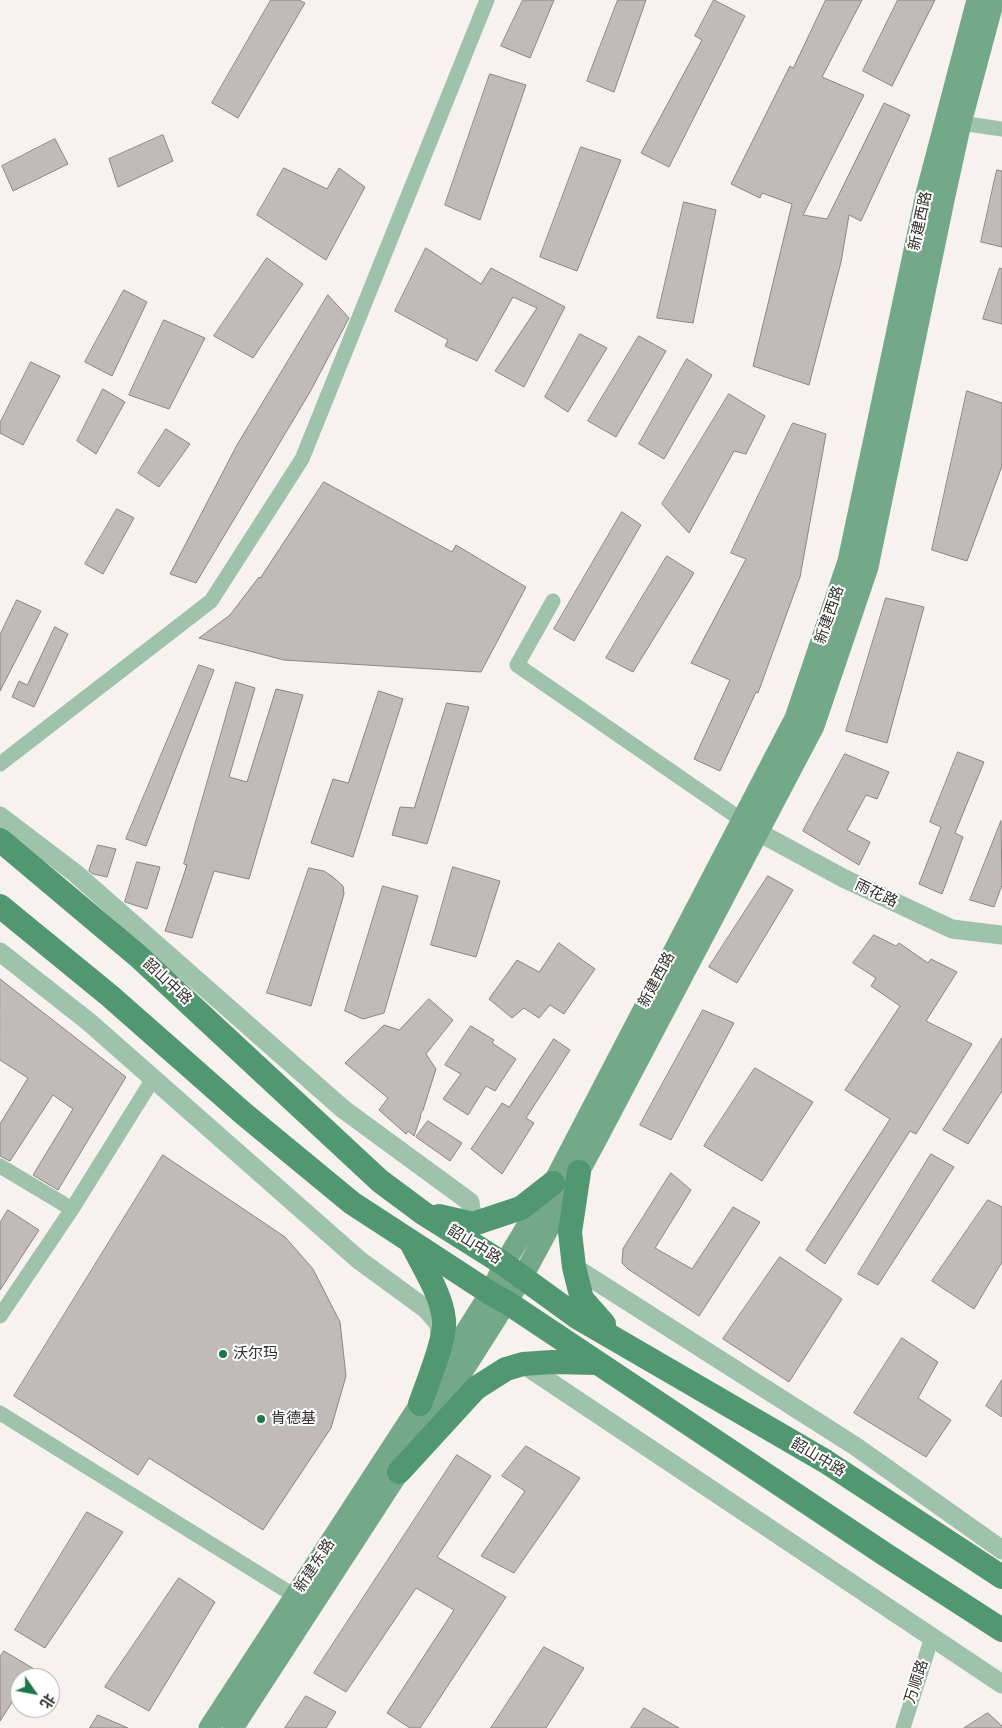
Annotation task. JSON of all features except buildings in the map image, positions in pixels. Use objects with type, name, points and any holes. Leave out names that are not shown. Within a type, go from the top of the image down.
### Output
[{"type":"main road","name":"新建西路","points":[[499,1298],[522,1278],[579,1172],[750,826],[795,718],[848,561],[926,194],[977,0]]},
{"type":"main road","name":"新建西路","points":[[499,1298],[504,1264],[553,1182],[750,826],[814,726],[868,567],[961,123],[994,0]]},
{"type":"main road","name":"韶山中路","points":[[0,840],[138,956],[380,1181],[423,1213],[504,1264],[577,1317],[825,1461],[1002,1577]]},
{"type":"main road","name":"韶山中路","points":[[0,906],[110,996],[244,1114],[352,1203],[1002,1630]]},
{"type":"main road","points":[[579,1172],[570,1232],[574,1267],[582,1299],[618,1340]]},
{"type":"main road","points":[[423,1213],[473,1224],[521,1208],[553,1182]]},
{"type":"main road","points":[[410,1241],[440,1300],[444,1321],[441,1342],[420,1404]]},
{"type":"main road","name":"新建东路","points":[[209,1728],[420,1404],[499,1298]]},
{"type":"main road","name":"新建东路","points":[[233,1728],[399,1472],[499,1298]]},
{"type":"main road","points":[[399,1472],[476,1388],[506,1369],[523,1364],[552,1362],[598,1363]]},
{"type":"street","points":[[0,764],[211,601],[302,460],[487,0]]},
{"type":"street","points":[[961,123],[1002,129]]},
{"type":"street","points":[[553,601],[517,665],[750,826]]},
{"type":"street","points":[[0,816],[75,873],[343,1109],[470,1202],[473,1224]]},
{"type":"street","name":"雨花路","points":[[750,826],[843,878],[952,929],[1002,935]]},
{"type":"street","points":[[0,952],[89,1022],[359,1260],[426,1310],[439,1324],[441,1342]]},
{"type":"street","points":[[0,1316],[72,1209],[153,1079]]},
{"type":"street","points":[[0,1166],[72,1209]]},
{"type":"street","points":[[574,1267],[855,1446],[1002,1550]]},
{"type":"street","points":[[523,1364],[1002,1684]]},
{"type":"street","points":[[0,1413],[295,1596]]},
{"type":"street","name":"万顺路","points":[[903,1728],[932,1637]]},
{"type":"place","name":"沃尔玛","points":[[223,1354]]},
{"type":"place","name":"肯德基","points":[[261,1419]]}]
